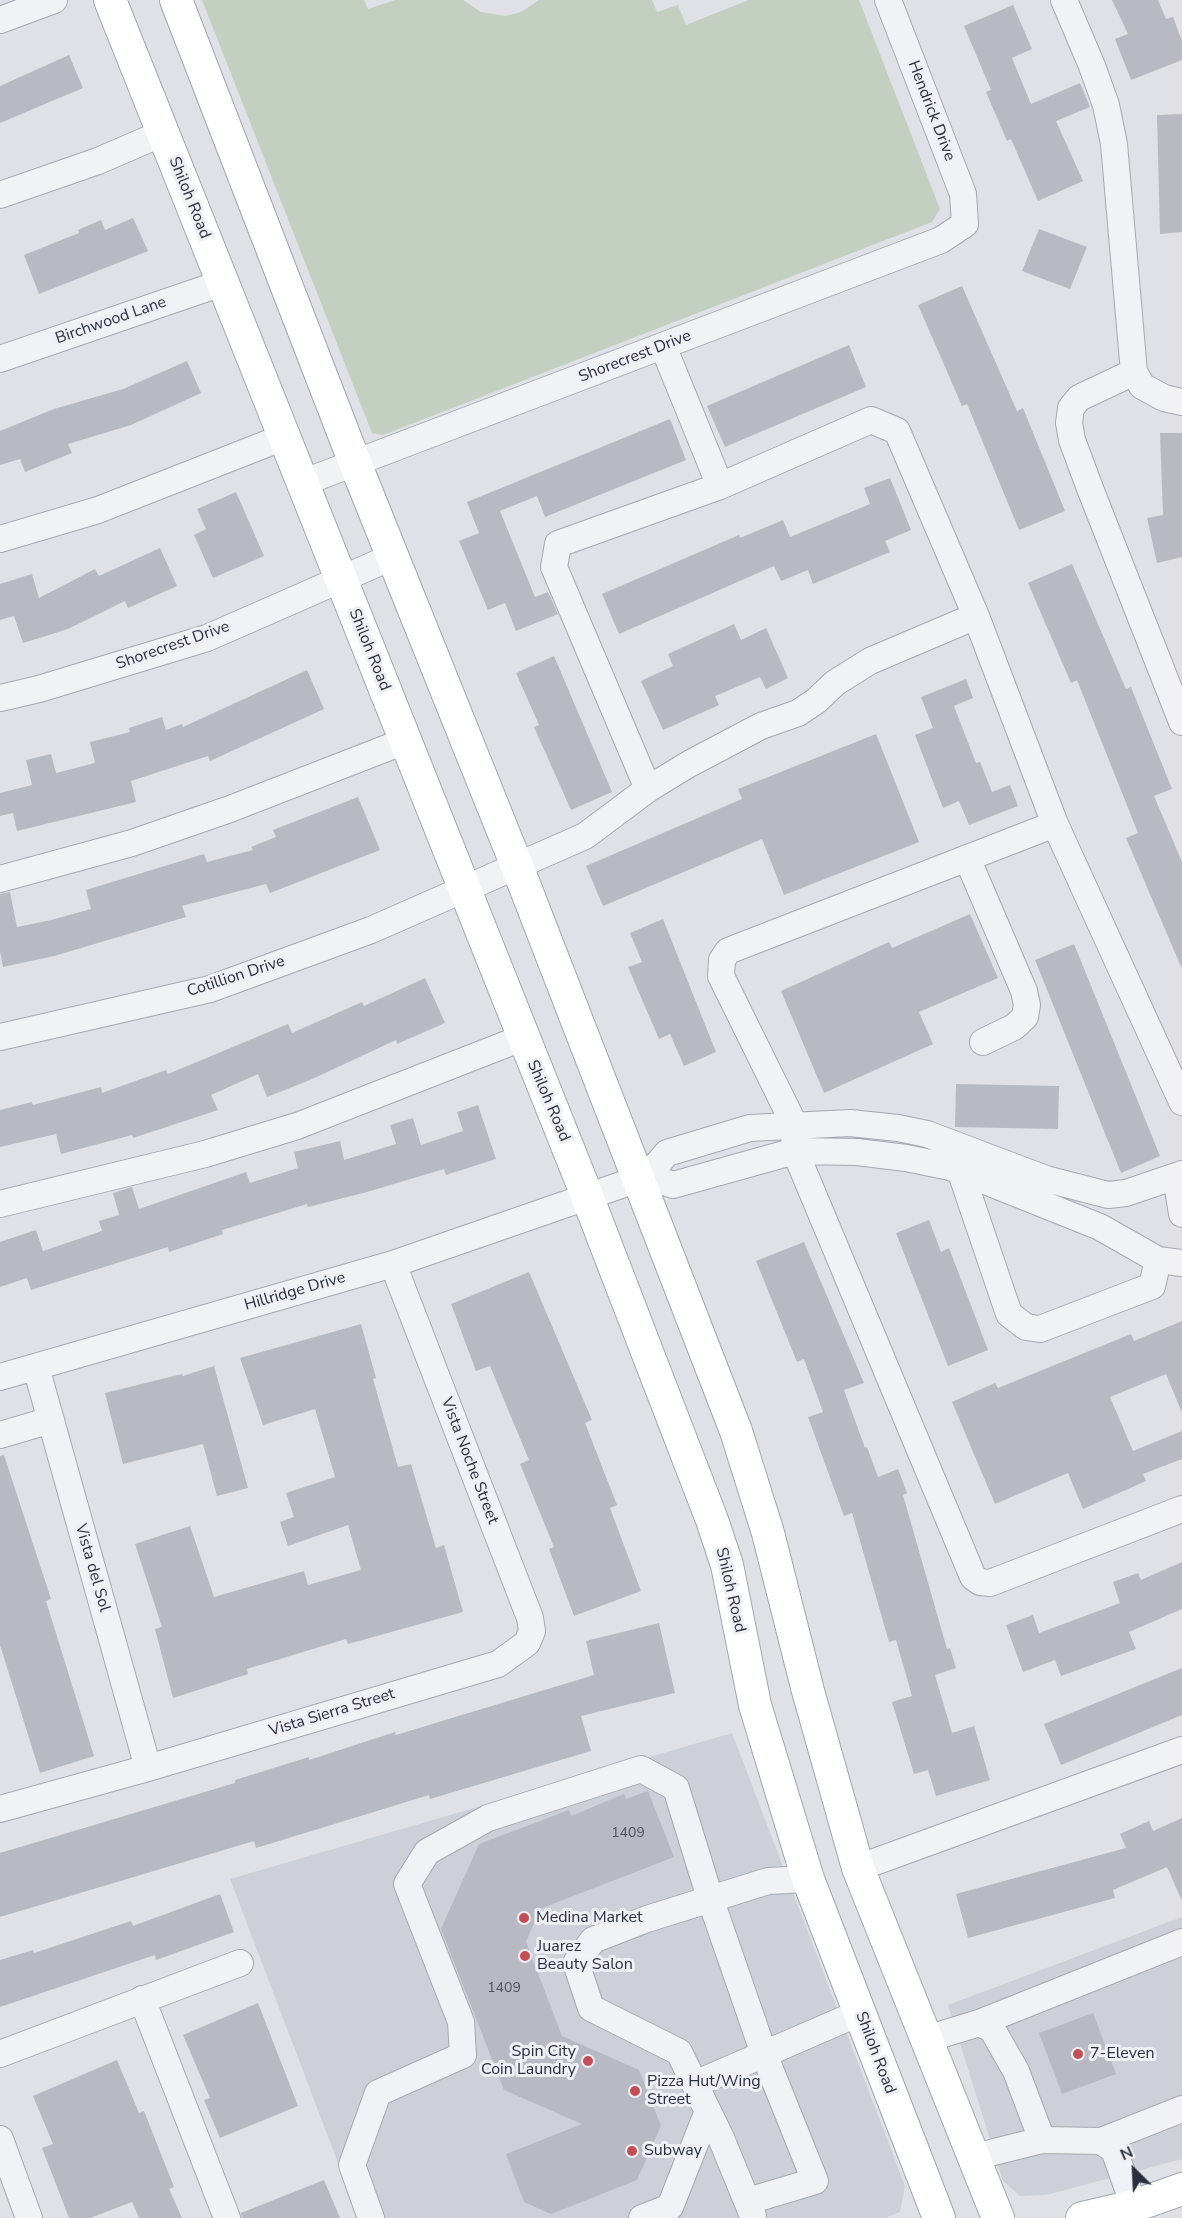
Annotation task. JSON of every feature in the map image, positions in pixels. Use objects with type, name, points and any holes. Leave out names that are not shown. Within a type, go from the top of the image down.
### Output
[{"type":"main road","name":"Shiloh Road","points":[[110,0],[587,1197],[727,1566],[754,1705],[808,1879],[939,2218]]},
{"type":"main road","points":[[176,0],[355,463],[642,1178],[736,1431],[768,1533],[808,1691],[858,1868],[998,2218]]},
{"type":"main road","points":[[808,1879],[858,1868]]},
{"type":"main road","points":[[1082,2218],[1134,2205],[1182,2189]]},
{"type":"street","points":[[0,20],[54,0]]},
{"type":"street","name":"Hendrick Drive","points":[[888,0],[963,194],[965,224]]},
{"type":"street","points":[[1064,0],[1106,105],[1114,144],[1134,372],[1142,386],[1164,398],[1182,402]]},
{"type":"street","points":[[0,195],[98,160],[163,133]]},
{"type":"street","name":"Shorecrest Drive","points":[[302,483],[941,240],[965,224]]},
{"type":"street","name":"Birchwood Lane","points":[[0,359],[222,283]]},
{"type":"street","points":[[663,346],[720,486]]},
{"type":"street","points":[[1134,372],[1079,398],[1071,408],[1069,423],[1072,440],[1087,481],[1182,722]]},
{"type":"street","points":[[648,789],[554,567],[558,544],[720,486],[871,420],[897,431],[976,616],[1055,824],[1182,1102]]},
{"type":"street","points":[[0,539],[98,510],[284,437]]},
{"type":"street","name":"Shorecrest Drive","points":[[0,698],[39,689],[207,638],[394,556]]},
{"type":"street","name":"Cotillion Drive","points":[[0,1037],[210,989],[371,930],[585,836],[648,789],[761,726],[798,713],[816,702],[836,683],[870,661],[976,616]]},
{"type":"street","points":[[0,879],[132,843],[230,809],[405,741]]},
{"type":"street","points":[[1055,824],[728,951],[722,960],[721,976],[794,1124],[795,1151],[973,1577],[980,1582],[990,1583],[1182,1509]]},
{"type":"street","points":[[967,858],[1024,992],[1027,1005],[1025,1017],[1014,1027],[983,1042]]},
{"type":"street","points":[[0,1204],[205,1154],[297,1126],[522,1038]]},
{"type":"street","points":[[642,1178],[667,1153],[750,1128],[849,1123],[898,1128],[953,1143],[1046,1179],[1108,1195],[1126,1193],[1182,1175]]},
{"type":"street","points":[[642,1178],[673,1185],[795,1151],[887,1155],[960,1171],[1100,1227],[1170,1261],[1152,1286],[1040,1329],[1026,1327],[1009,1314],[960,1171],[953,1143]]},
{"type":"street","points":[[1182,1175],[1178,1189],[1182,1214]]},
{"type":"street","name":"Hillridge Drive","points":[[0,1377],[393,1264],[642,1178]]},
{"type":"street","name":"Vista Noche Street","points":[[393,1264],[530,1618],[532,1630],[527,1643],[514,1654]]},
{"type":"street","name":"Vista del Sol","points":[[36,1367],[148,1768]]},
{"type":"street","points":[[0,1435],[51,1420]]},
{"type":"street","name":"Vista Sierra Street","points":[[0,1809],[148,1768],[498,1664],[514,1654]]},
{"type":"street","points":[[858,1868],[1182,1750]]},
{"type":"street","points":[[371,2218],[352,2165],[378,2093],[463,2055],[461,2022],[407,1884],[427,1852],[488,1818],[641,1768],[676,1788],[710,1898],[764,2054],[815,2181],[751,2210],[708,2111],[679,2052],[591,2008],[576,1963],[593,1940],[710,1898],[768,1881],[808,1879]]},
{"type":"street","points":[[927,2039],[980,2023],[1182,1942]]},
{"type":"street","points":[[0,2054],[240,1963]]},
{"type":"street","points":[[142,1999],[227,2218]]},
{"type":"street","points":[[695,2084],[860,2013]]},
{"type":"street","points":[[980,2023],[992,2029],[1016,2070],[1042,2140]]},
{"type":"street","points":[[974,2157],[1042,2140],[1101,2141],[1182,2109]]},
{"type":"street","points":[[642,2218],[670,2206],[708,2111]]},
{"type":"street","points":[[0,2139],[29,2218]]},
{"type":"street","points":[[1101,2141],[1114,2150],[1134,2205]]},
{"type":"shaded area","points":[[732,1733],[905,2186],[900,2212],[885,2218],[359,2218],[230,1879]]},
{"type":"shaded area","points":[[1182,1917],[1182,2159],[1046,2195],[1020,2196],[1003,2181],[948,2005]]},
{"type":"green space","points":[[202,0],[364,0],[368,9],[395,0],[463,0],[481,12],[505,16],[521,12],[539,0],[652,0],[657,12],[678,5],[686,25],[749,0],[859,0],[940,209],[932,222],[383,435],[372,433]]},
{"type":"building","points":[[1112,0],[1158,0],[1166,19],[1173,17],[1182,41],[1182,60],[1131,80],[1115,39],[1128,34]]},
{"type":"building","points":[[1013,5],[1032,49],[1012,58],[1031,104],[1080,83],[1090,107],[1056,121],[1083,181],[1038,201],[1011,139],[1007,141],[986,92],[991,90],[964,26]]},
{"type":"building","points":[[69,55],[83,88],[0,123],[0,86]]},
{"type":"building","points":[[1182,114],[1182,232],[1160,234],[1157,115]]},
{"type":"building","points":[[133,218],[148,251],[39,294],[24,255],[79,233],[78,230],[101,220],[105,230]]},
{"type":"building","points":[[1039,229],[1087,247],[1070,289],[1022,271]]},
{"type":"building","points":[[962,286],[1017,411],[1023,408],[1065,511],[1019,530],[967,404],[962,406],[918,305]]},
{"type":"building","points":[[849,345],[866,387],[725,447],[707,406]]},
{"type":"building","points":[[187,361],[201,393],[131,425],[68,444],[72,453],[25,472],[20,459],[0,465],[0,431],[54,409],[123,389]]},
{"type":"building","points":[[670,419],[686,460],[545,517],[537,496],[500,511],[535,597],[548,592],[558,614],[516,631],[505,603],[488,610],[459,541],[479,533],[467,502]]},
{"type":"building","points":[[1160,433],[1182,433],[1182,557],[1157,563],[1147,518],[1163,515]]},
{"type":"building","points":[[890,478],[911,530],[885,541],[890,552],[813,584],[808,570],[781,581],[774,566],[619,634],[602,594],[739,535],[740,538],[783,520],[790,537],[870,504],[864,488]]},
{"type":"building","points":[[236,492],[264,556],[213,578],[194,535],[206,529],[197,509]]},
{"type":"building","points":[[160,548],[177,586],[128,608],[125,601],[68,629],[23,643],[14,616],[0,620],[0,584],[32,574],[39,598],[95,569],[99,576]]},
{"type":"building","points":[[1072,564],[1126,689],[1131,687],[1172,789],[1154,796],[1182,862],[1182,969],[1126,838],[1138,833],[1077,680],[1071,683],[1028,583]]},
{"type":"building","points":[[734,624],[741,640],[766,628],[788,678],[766,689],[760,677],[715,696],[719,705],[663,730],[641,681],[673,666],[668,654]]},
{"type":"building","points":[[554,656],[612,792],[571,810],[534,727],[539,725],[516,673]]},
{"type":"building","points":[[307,670],[324,709],[210,761],[208,756],[131,781],[136,802],[17,831],[13,813],[0,816],[0,793],[32,785],[26,760],[51,754],[56,773],[95,763],[90,742],[130,732],[129,728],[162,717],[166,730],[182,724],[183,727]]},
{"type":"building","points":[[966,679],[973,698],[954,706],[976,763],[980,762],[992,792],[1010,785],[1018,806],[969,825],[959,801],[943,808],[915,735],[933,728],[921,697]]},
{"type":"building","points":[[876,734],[919,842],[784,895],[762,839],[603,906],[586,866],[742,799],[738,789]]},
{"type":"building","points":[[358,797],[380,850],[270,893],[266,884],[182,906],[186,917],[54,956],[3,967],[0,951],[0,894],[10,892],[17,927],[51,920],[91,909],[86,890],[204,854],[207,862],[253,850],[251,847],[276,837],[273,830]]},
{"type":"building","points":[[970,914],[998,978],[919,1012],[933,1044],[824,1093],[781,991],[889,942],[892,948]]},
{"type":"building","points":[[663,919],[716,1052],[684,1066],[670,1034],[659,1039],[628,967],[642,962],[630,933]]},
{"type":"building","points":[[1074,944],[1160,1156],[1121,1173],[1035,960]]},
{"type":"building","points":[[425,978],[445,1023],[397,1044],[396,1040],[310,1080],[267,1097],[258,1074],[211,1095],[218,1110],[133,1138],[132,1135],[61,1154],[56,1134],[0,1147],[0,1110],[32,1102],[33,1105],[101,1087],[102,1093],[166,1070],[168,1074],[288,1024],[292,1033],[362,1002],[364,1006]]},
{"type":"building","points":[[956,1084],[1059,1086],[1058,1129],[955,1127]]},
{"type":"building","points":[[478,1105],[496,1159],[446,1175],[444,1169],[367,1192],[308,1207],[307,1204],[222,1230],[223,1234],[169,1252],[168,1247],[31,1290],[27,1278],[0,1287],[0,1242],[36,1230],[43,1251],[102,1231],[99,1221],[119,1215],[113,1193],[132,1187],[139,1209],[246,1172],[250,1183],[298,1168],[294,1152],[340,1141],[344,1160],[396,1144],[390,1125],[413,1118],[421,1145],[463,1131],[457,1112]]},
{"type":"building","points":[[929,1220],[941,1252],[949,1248],[988,1350],[948,1366],[896,1233]]},
{"type":"building","points":[[804,1242],[864,1383],[844,1390],[865,1448],[867,1447],[878,1477],[898,1469],[907,1493],[903,1495],[947,1649],[950,1648],[956,1668],[935,1675],[952,1733],[974,1726],[990,1780],[936,1796],[928,1770],[914,1774],[892,1702],[912,1696],[896,1640],[889,1642],[852,1513],[844,1516],[808,1417],[823,1412],[804,1359],[797,1362],[756,1261]]},
{"type":"building","points":[[529,1272],[592,1420],[585,1423],[617,1505],[610,1508],[641,1591],[574,1616],[549,1549],[554,1547],[520,1464],[529,1460],[490,1366],[476,1371],[451,1304]]},
{"type":"building","points":[[1182,1321],[1182,1413],[1166,1374],[1110,1397],[1133,1451],[1182,1431],[1182,1459],[1143,1474],[1146,1481],[1083,1509],[1068,1473],[995,1504],[952,1402],[995,1383],[998,1388],[1131,1334],[1134,1341]]},
{"type":"building","points":[[361,1324],[376,1378],[373,1379],[398,1467],[411,1464],[436,1548],[444,1545],[463,1612],[348,1644],[346,1639],[247,1669],[248,1674],[173,1698],[155,1629],[162,1627],[135,1544],[190,1526],[214,1597],[304,1571],[308,1585],[361,1570],[348,1525],[288,1546],[280,1522],[294,1517],[286,1493],[335,1477],[315,1409],[263,1425],[240,1358]]},
{"type":"building","points":[[214,1366],[248,1488],[217,1496],[203,1444],[123,1464],[105,1393],[182,1374],[183,1376]]},
{"type":"building","points":[[4,1455],[51,1599],[46,1601],[94,1756],[40,1773],[0,1645],[0,1456]]},
{"type":"building","points":[[1182,1562],[1182,1609],[1129,1632],[1136,1649],[1061,1676],[1055,1660],[1023,1672],[1006,1625],[1033,1615],[1039,1633],[1120,1603],[1113,1582],[1138,1573],[1141,1580]]},
{"type":"building","points":[[659,1623],[675,1693],[581,1716],[591,1751],[430,1799],[429,1795],[256,1848],[254,1841],[0,1917],[0,1853],[235,1783],[235,1780],[309,1757],[309,1760],[395,1732],[396,1735],[594,1675],[586,1641]]},
{"type":"building","points":[[1182,1668],[1182,1715],[1061,1765],[1044,1724]]},
{"type":"building","points":[[648,1791],[674,1857],[540,1909],[526,1942],[562,2036],[639,2070],[661,2126],[637,2180],[551,2214],[524,2202],[506,2154],[582,2124],[504,2090],[441,1929],[479,1844],[569,1810],[571,1816],[624,1794],[626,1799]]},
{"type":"building","points":[[1182,1818],[1182,1901],[1167,1867],[1113,1890],[1115,1898],[968,1938],[956,1894],[1126,1848],[1120,1834],[1149,1821],[1153,1831]]},
{"type":"building","points":[[220,1894],[234,1932],[156,1960],[155,1955],[0,2007],[0,1960],[33,1950],[34,1953],[131,1921],[133,1926]]},
{"type":"building","points":[[258,2003],[298,2106],[220,2138],[204,2100],[210,2098],[183,2035]]},
{"type":"building","name":"7-Eleven","points":[[1093,2013],[1116,2074],[1062,2094],[1039,2033]]},
{"type":"building","points":[[117,2060],[139,2113],[144,2111],[174,2187],[169,2189],[182,2218],[139,2218],[132,2202],[90,2218],[69,2218],[42,2148],[53,2144],[33,2096]]},
{"type":"building","points":[[324,2180],[340,2218],[242,2218],[241,2213]]},
{"type":"place","name":"Medina Market","points":[[524,1918]]},
{"type":"place","name":"Juarez Beauty Salon","points":[[525,1956]]},
{"type":"place","name":"7-Eleven","points":[[1078,2054]]},
{"type":"place","name":"Spin City Coin Laundry","points":[[588,2061]]},
{"type":"place","name":"Pizza Hut/Wing Street","points":[[635,2091]]},
{"type":"place","name":"Subway","points":[[632,2151]]}]
